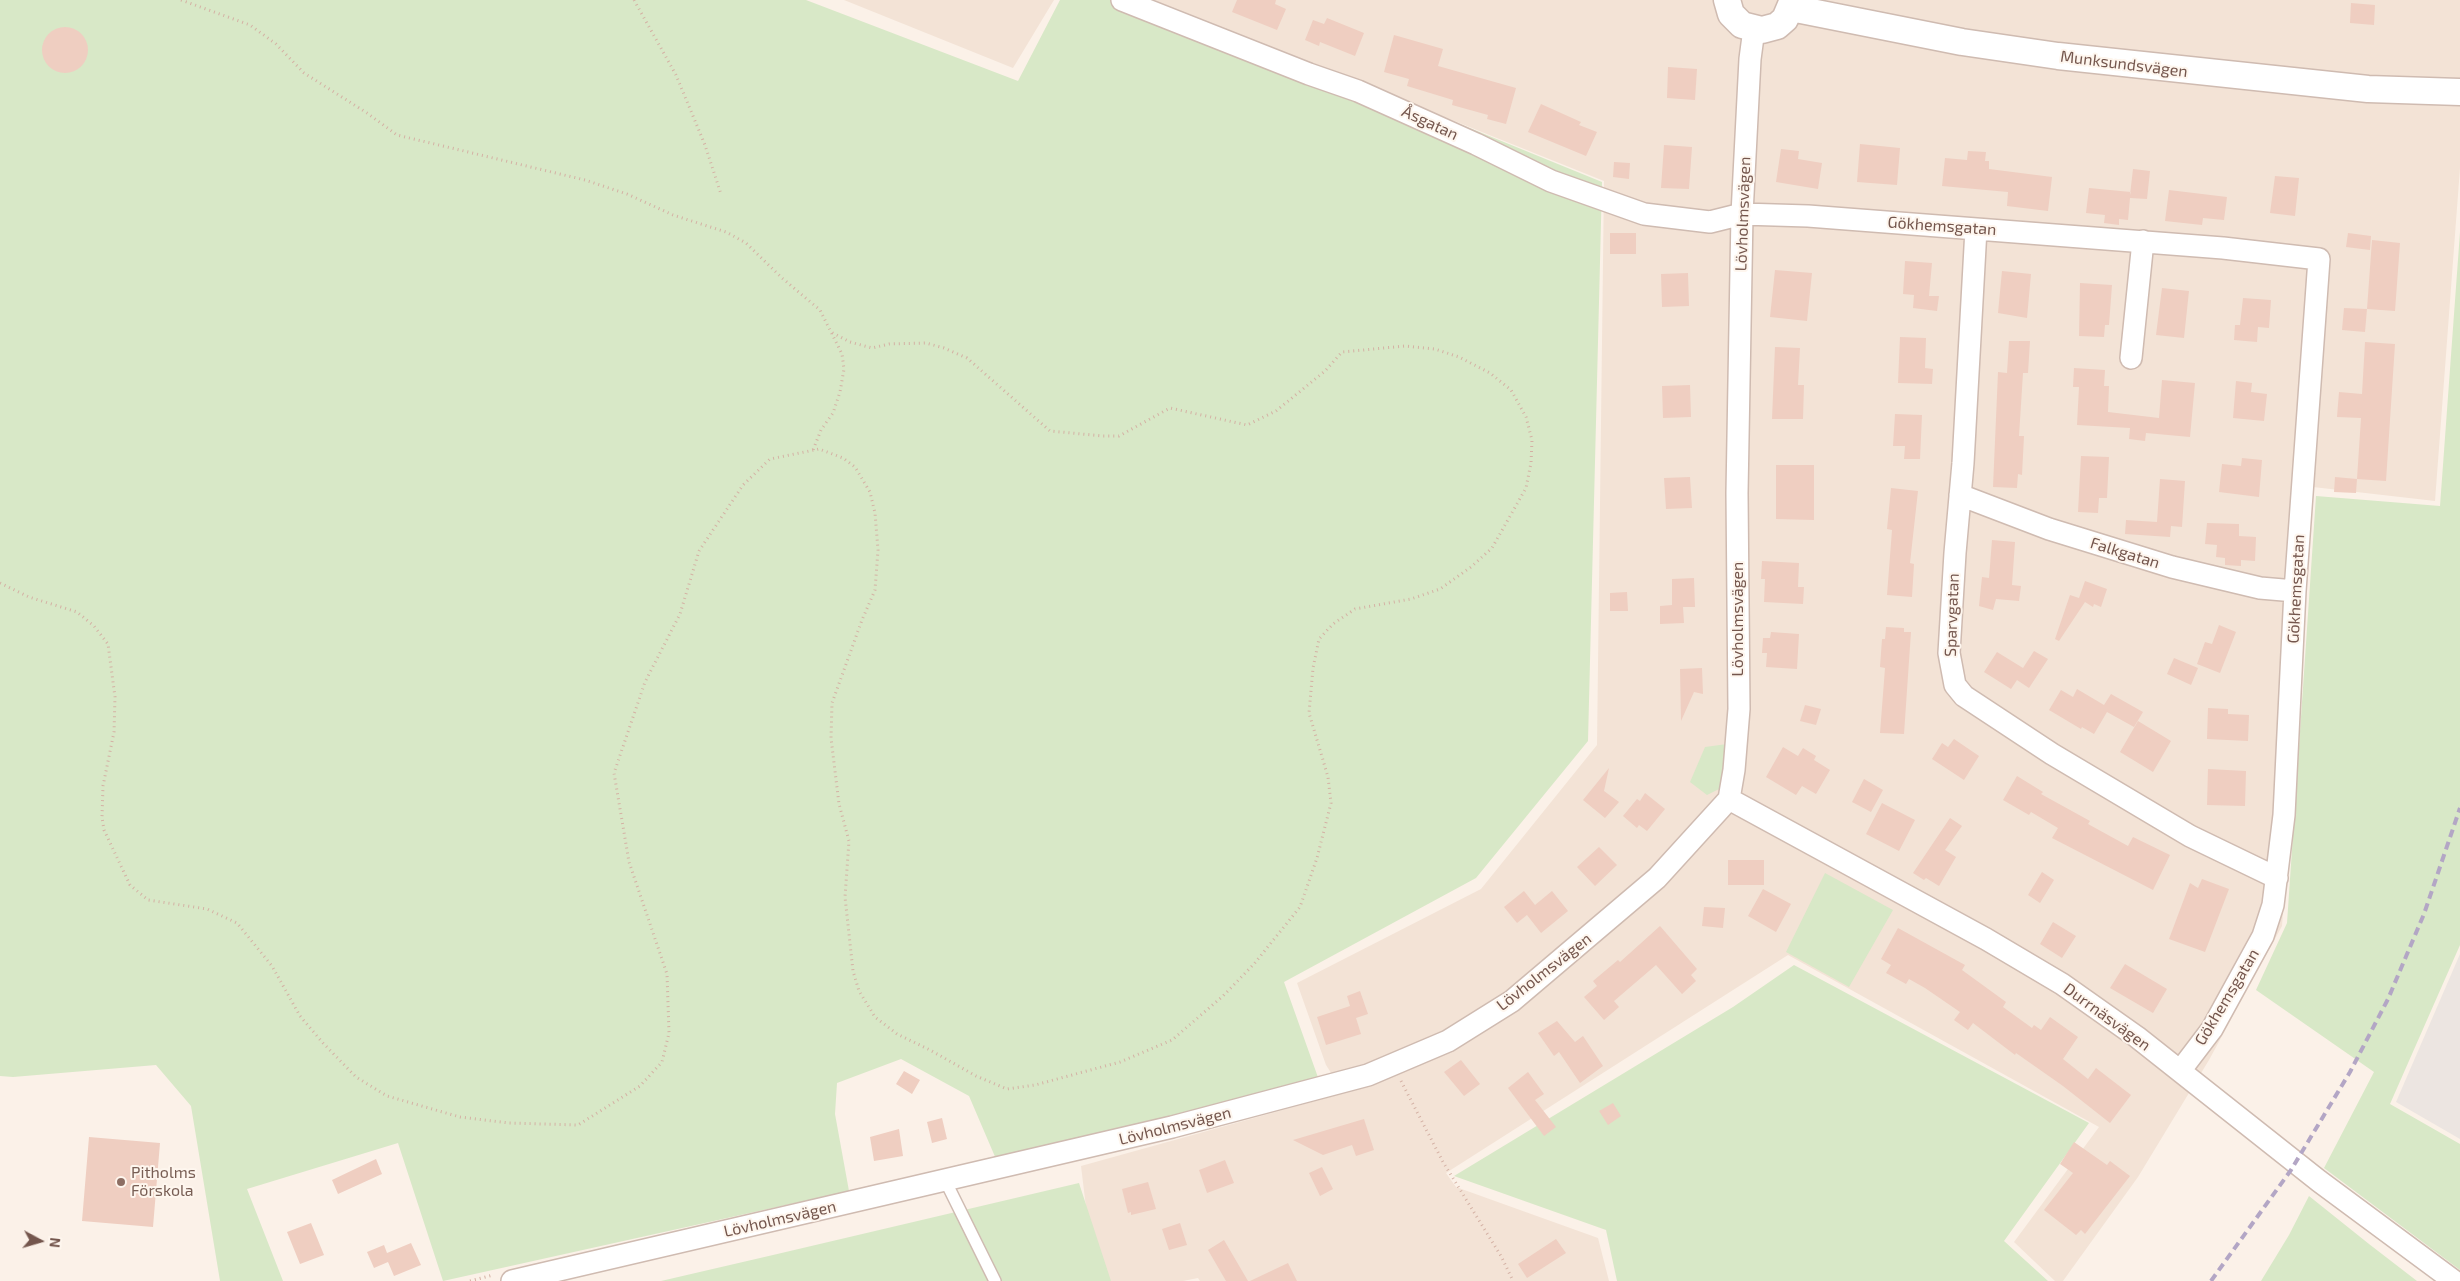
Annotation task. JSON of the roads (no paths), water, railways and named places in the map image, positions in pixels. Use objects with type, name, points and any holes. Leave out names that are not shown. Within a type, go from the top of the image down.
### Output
[{"type":"street","name":"Åsgatan","points":[[1122,0],[1309,74],[1358,91],[1476,144],[1550,181],[1618,207],[1662,217],[1710,222],[1742,214]]},
{"type":"street","points":[[1727,0],[1734,18],[1742,25],[1754,30],[1777,26],[1785,19],[1792,4]]},
{"type":"street","name":"Munksundsvägen","points":[[1792,4],[1962,42],[2067,57],[2368,88],[2460,92]]},
{"type":"street","name":"Lövholmsvägen","points":[[504,1278],[944,1180],[1274,1102],[1368,1075],[1448,1041],[1512,1001],[1657,878],[1729,799],[1734,770],[1739,709],[1738,436],[1742,214],[1750,59],[1754,30]]},
{"type":"street","name":"Gökhemsgatan","points":[[1742,214],[1808,216],[2143,241],[2274,252],[2319,259],[2295,591],[2285,795],[2273,905],[2263,936],[2212,1029],[2180,1071]]},
{"type":"street","name":"Sparvgatan","points":[[1976,228],[1949,653],[1956,685],[1964,696],[2052,754],[2190,836],[2277,878]]},
{"type":"street","points":[[2131,358],[2143,241]]},
{"type":"street","name":"Falkgatan","points":[[1960,495],[2049,529],[2172,568],[2260,588],[2295,591]]},
{"type":"street","name":"Durrnäsvägen","points":[[1729,799],[1986,940],[2062,984],[2137,1037],[2319,1181],[2454,1281]]},
{"type":"lane","points":[[944,1180],[995,1281]]},
{"type":"railway","points":[[2211,1281],[2291,1170],[2350,1072],[2388,999],[2424,914],[2460,808]]},
{"type":"place","name":"Pitholms Förskola","points":[[121,1182]]}]
